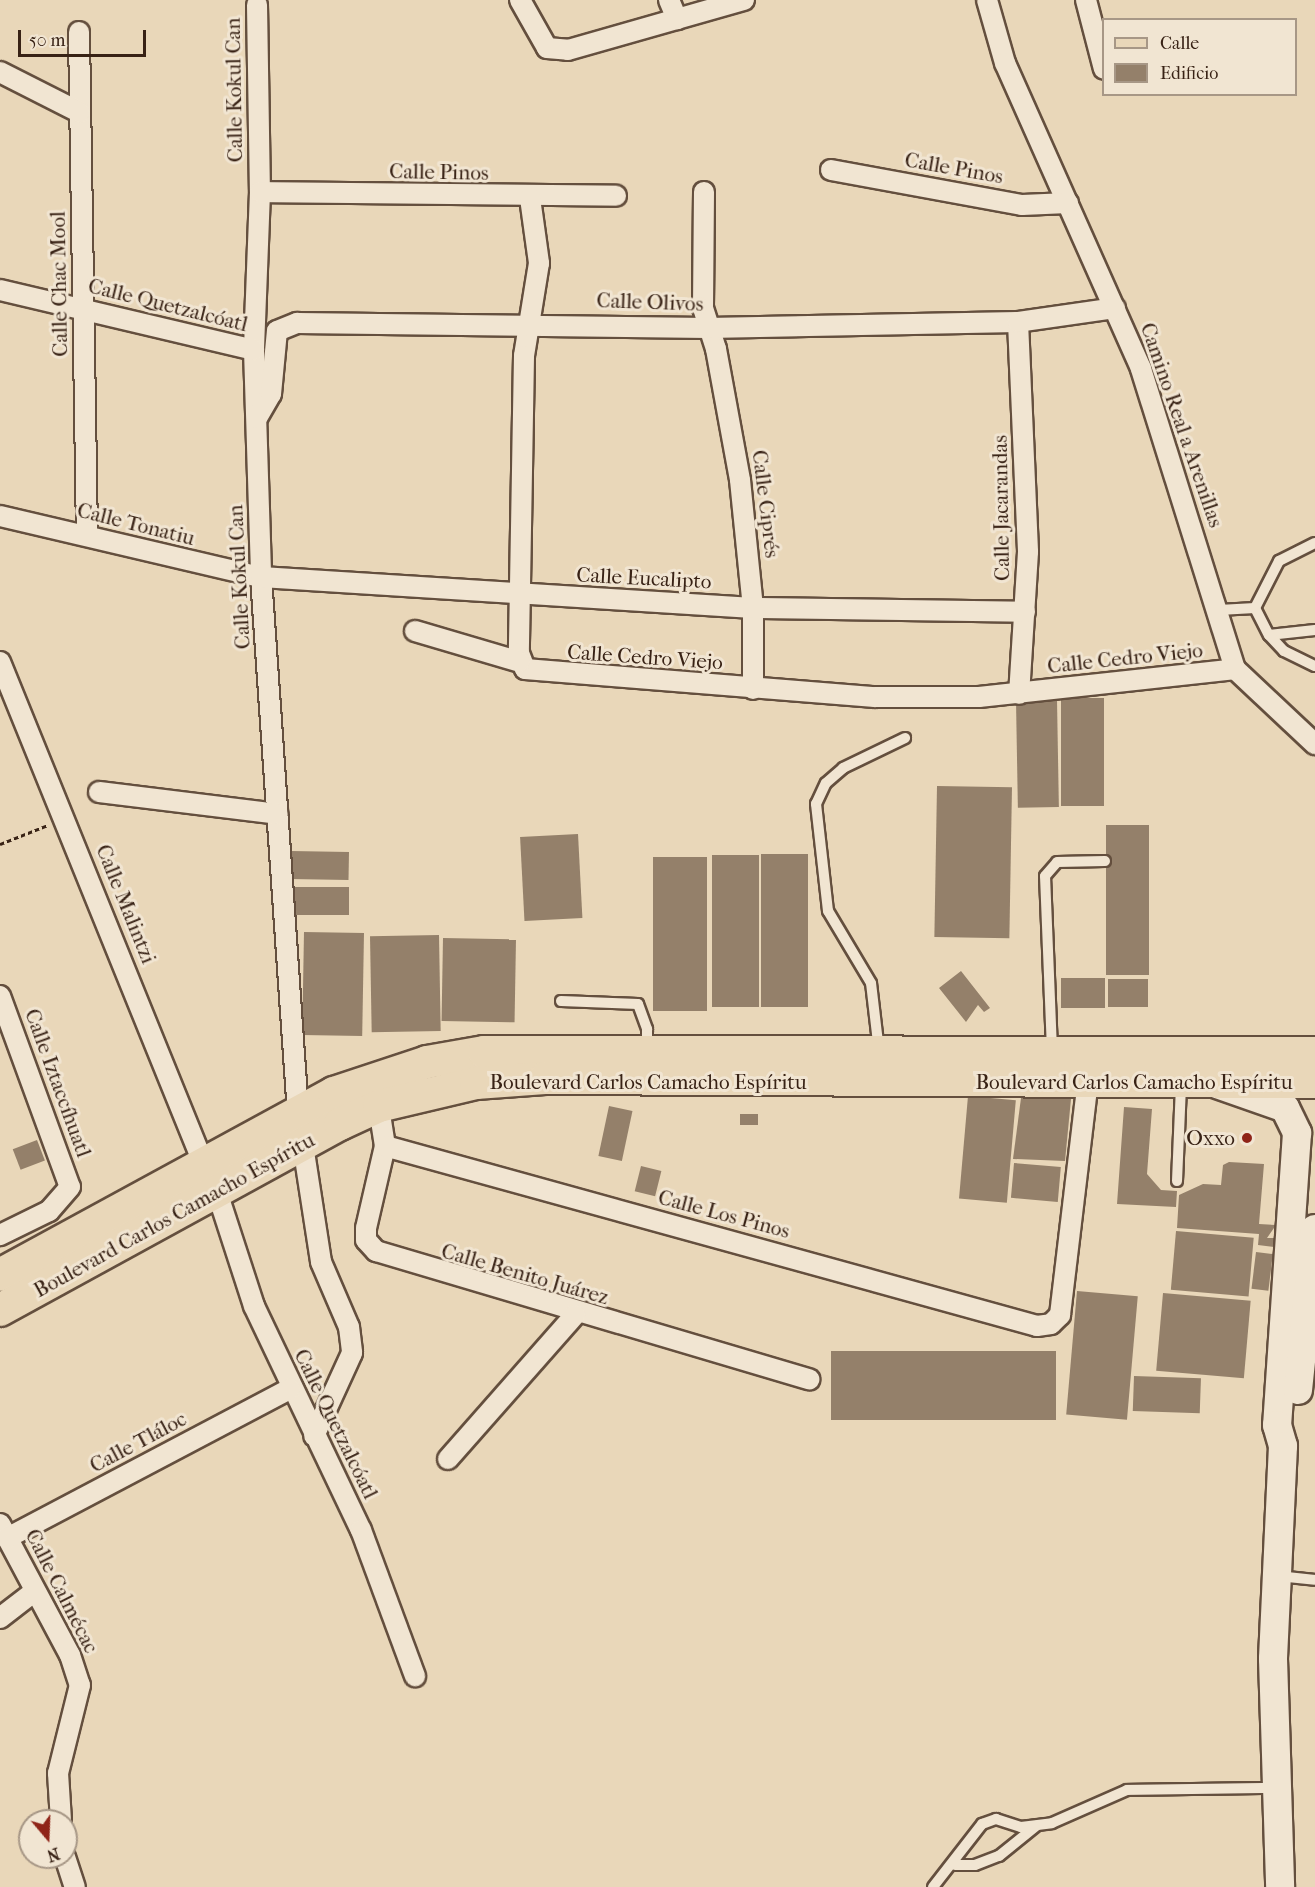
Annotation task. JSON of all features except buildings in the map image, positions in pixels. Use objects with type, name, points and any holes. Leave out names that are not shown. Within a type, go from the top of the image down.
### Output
[{"type":"main road","name":"Boulevard Carlos Camacho Espíritu","points":[[0,1310],[210,1178],[298,1113],[376,1092],[484,1052],[1052,1053],[1088,1068],[1181,1084],[1315,1082]]},
{"type":"main road","name":"Boulevard Carlos Camacho Espíritu","points":[[0,1275],[210,1178],[304,1144],[376,1092],[545,1078],[1088,1068],[1315,1053]]},
{"type":"main road","points":[[1217,1084],[1285,1108],[1305,1121],[1277,1425],[1283,1446],[1274,1575],[1276,1788],[1280,1887]]},
{"type":"main road","points":[[1283,1446],[1294,1426],[1315,1229]]},
{"type":"street","points":[[520,0],[547,48],[598,45],[737,1]]},
{"type":"street","points":[[669,0],[677,19]]},
{"type":"street","name":"Camino Real a Arenillas","points":[[987,0],[1005,63],[1142,369],[1219,610],[1235,669]]},
{"type":"street","points":[[1086,0],[1102,61]]},
{"type":"street","name":"Calle Kokul Can","points":[[256,5],[260,192],[254,350],[261,577],[298,1113],[321,1262],[349,1327],[352,1353],[314,1436]]},
{"type":"street","name":"Calle Chac Mool","points":[[79,32],[87,536]]},
{"type":"street","points":[[0,72],[79,112]]},
{"type":"street","name":"Calle Pinos","points":[[831,170],[1022,205],[1068,203]]},
{"type":"street","name":"Calle Pinos","points":[[260,192],[530,198],[616,196]]},
{"type":"street","name":"Calle Ciprés","points":[[704,192],[703,308],[736,457],[753,608],[753,689]]},
{"type":"street","points":[[520,662],[524,596],[524,356],[539,263],[530,198]]},
{"type":"street","name":"Calle Quetzalcóatl","points":[[0,290],[254,350]]},
{"type":"street","name":"Calle Olivos","points":[[257,418],[272,394],[274,339],[289,324],[531,322],[708,328],[1018,322],[1115,308]]},
{"type":"street","name":"Calle Jacarandas","points":[[1018,322],[1028,475],[1025,612],[1019,694]]},
{"type":"street","name":"Calle Tonatiu","points":[[0,516],[261,577]]},
{"type":"street","name":"Calle Eucalipto","points":[[261,577],[524,596],[753,608],[1025,612]]},
{"type":"street","name":"Calle Cedro Viejo","points":[[416,631],[520,662],[533,672],[875,697],[1019,694],[1235,669]]},
{"type":"street","name":"Calle Malintzi","points":[[0,662],[66,818],[210,1178]]},
{"type":"street","points":[[1235,669],[1315,744]]},
{"type":"street","points":[[99,792],[278,813]]},
{"type":"street","name":"Calle Iztaccíhuatl","points":[[0,996],[70,1187],[49,1211],[0,1235]]},
{"type":"street","name":"Calle Los Pinos","points":[[385,1146],[1037,1326],[1051,1324],[1060,1315],[1088,1068]]},
{"type":"street","name":"Calle Benito Juárez","points":[[376,1092],[385,1146],[366,1228],[366,1240],[376,1251],[576,1315],[809,1379]]},
{"type":"street","name":"Calle Quetzalcóatl","points":[[210,1178],[254,1306],[290,1389],[360,1530],[415,1676]]},
{"type":"street","points":[[448,1459],[576,1315]]},
{"type":"street","name":"Calle Tláloc","points":[[4,1531],[290,1389]]},
{"type":"street","name":"Calle Calmécac","points":[[4,1531],[70,1655],[80,1685],[58,1773],[60,1809]]},
{"type":"street","points":[[0,1618],[35,1592]]},
{"type":"street","points":[[69,1869],[75,1887]]},
{"type":"lane","points":[[1255,608],[1279,561],[1315,543]]},
{"type":"lane","points":[[1219,610],[1255,608]]},
{"type":"lane","points":[[1255,608],[1269,635],[1284,651],[1315,666]]},
{"type":"lane","points":[[1269,635],[1315,630]]},
{"type":"lane","points":[[879,1051],[871,983],[828,911],[816,804],[826,783],[843,768],[905,738]]},
{"type":"lane","points":[[1052,1053],[1045,876],[1057,862],[1105,861]]},
{"type":"lane","points":[[561,1001],[638,1004],[647,1029],[646,1051]]},
{"type":"lane","points":[[1177,1180],[1181,1084]]},
{"type":"lane","points":[[1274,1575],[1315,1580]]},
{"type":"lane","points":[[955,1865],[975,1865],[999,1856],[1036,1826],[1127,1790],[1276,1788]]},
{"type":"lane","points":[[933,1887],[955,1865],[982,1824],[996,1819],[1036,1826]]},
{"type":"path","points":[[0,844],[66,818]]},
{"type":"place","name":"Oxxo","points":[[1247,1138]]}]
